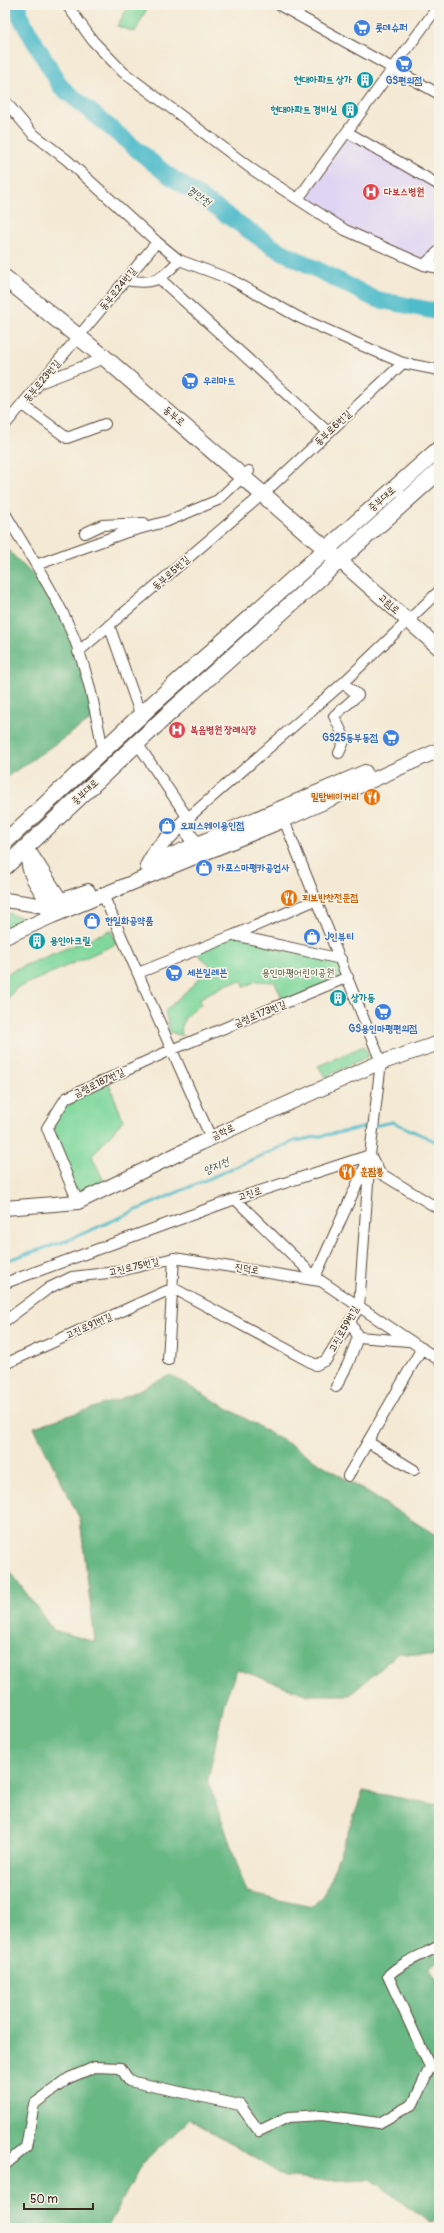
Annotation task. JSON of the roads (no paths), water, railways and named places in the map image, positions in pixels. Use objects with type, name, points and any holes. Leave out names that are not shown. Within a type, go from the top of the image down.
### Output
[{"type":"main road","name":"동부로","points":[[5,278],[80,336],[246,473],[264,493],[339,560]]},
{"type":"main road","name":"중부대로","points":[[5,842],[103,750],[326,548],[439,449]]},
{"type":"main road","name":"중부대로","points":[[5,867],[166,716],[439,471]]},
{"type":"main road","name":"고림로","points":[[339,560],[439,648]]},
{"type":"main road","points":[[5,938],[282,814],[439,741]]},
{"type":"main road","points":[[5,900],[39,905],[55,903],[198,844],[282,814],[439,750]]},
{"type":"main road","points":[[188,818],[186,830],[192,839],[198,844]]},
{"type":"main road","points":[[147,866],[156,850],[188,818]]},
{"type":"main road","points":[[28,845],[55,903]]},
{"type":"main road","name":"금학로","points":[[5,1208],[78,1202],[211,1138],[438,1044]]},
{"type":"street","points":[[68,5],[93,41],[123,72],[253,170],[345,230],[424,264],[439,268]]},
{"type":"street","points":[[279,5],[439,94]]},
{"type":"street","points":[[298,200],[439,5]]},
{"type":"street","points":[[5,101],[32,133],[67,160],[157,242],[179,260],[230,279],[298,317],[403,363],[439,370]]},
{"type":"street","points":[[347,132],[439,185]]},
{"type":"street","name":"동부로24번길","points":[[80,336],[157,242]]},
{"type":"street","points":[[424,264],[439,251]]},
{"type":"street","points":[[126,280],[144,283],[160,279],[179,260]]},
{"type":"street","points":[[160,279],[328,432]]},
{"type":"street","name":"동부로23번길","points":[[5,426],[80,336]]},
{"type":"street","points":[[41,382],[105,358]]},
{"type":"street","name":"동부로6번길","points":[[264,493],[403,363]]},
{"type":"street","points":[[22,404],[67,438],[105,424]]},
{"type":"street","points":[[36,565],[124,533],[168,521],[218,500],[246,473]]},
{"type":"street","name":"동부로5번길","points":[[78,652],[264,493]]},
{"type":"street","points":[[5,513],[51,590],[69,626],[94,702],[103,750]]},
{"type":"street","points":[[85,532],[102,525],[168,521]]},
{"type":"street","points":[[137,743],[188,818],[343,683],[407,620],[439,591]]},
{"type":"street","points":[[109,625],[141,716]]},
{"type":"street","points":[[338,753],[345,739],[334,716],[358,695],[343,683]]},
{"type":"street","points":[[282,814],[318,899],[381,1068]]},
{"type":"street","points":[[102,895],[211,1138]]},
{"type":"street","points":[[138,973],[234,935],[318,899]]},
{"type":"street","points":[[234,935],[341,959]]},
{"type":"street","name":"금령로173번길","points":[[171,1050],[348,977]]},
{"type":"street","name":"금령로187번길","points":[[78,1202],[47,1128],[66,1098],[171,1050]]},
{"type":"street","name":"고진로59번길","points":[[173,1288],[316,1365],[326,1360],[359,1307],[371,1151],[381,1068]]},
{"type":"street","points":[[371,1151],[380,1173],[439,1209]]},
{"type":"street","points":[[318,1279],[371,1151]]},
{"type":"street","name":"고진로","points":[[5,1282],[371,1151]]},
{"type":"street","name":"진덕로","points":[[235,1199],[318,1279],[439,1360]]},
{"type":"street","name":"진덕로","points":[[174,1258],[318,1279]]},
{"type":"street","name":"고진로75번길","points":[[5,1321],[49,1288],[72,1278],[116,1272],[174,1258],[168,1360]]},
{"type":"street","name":"고진로91번길","points":[[5,1364],[173,1288]]},
{"type":"street","points":[[336,1387],[348,1364],[358,1337],[350,1321]]},
{"type":"street","points":[[358,1337],[411,1341]]},
{"type":"street","points":[[348,1476],[422,1348]]},
{"type":"street","points":[[368,1442],[414,1470]]},
{"type":"street","points":[[5,2165],[26,2147],[34,2104],[69,2078],[95,2066],[121,2068],[129,2081],[240,2106],[259,2131],[288,2117],[322,2115],[379,2123],[413,2104],[430,2067],[388,1976],[395,1967],[408,1964],[439,1946]]},
{"type":"waterway","name":"경안천","points":[[19,5],[20,17],[61,87],[164,172],[273,247],[375,299],[439,312]]},
{"type":"waterway","name":"양지천","points":[[5,1261],[66,1241],[295,1141],[393,1122],[439,1143]]},
{"type":"place","name":"롯데슈퍼","points":[[362,28]]},
{"type":"place","name":"GS편의점","points":[[404,64]]},
{"type":"place","name":"현대아파트 상가","points":[[365,80]]},
{"type":"place","name":"현대아파트 경비실","points":[[350,110]]},
{"type":"place","name":"다보스병원","points":[[371,192]]},
{"type":"place","name":"우리마트","points":[[190,381]]},
{"type":"place","name":"복음병원 장례식장","points":[[177,730]]},
{"type":"place","name":"GS25동부동점","points":[[391,738]]},
{"type":"place","name":"밀탑베이커리","points":[[372,797]]},
{"type":"place","name":"오피스웨이용인점","points":[[167,826]]},
{"type":"place","name":"카포스마평카공업사","points":[[204,868]]},
{"type":"place","name":"꾀보반찬전문점","points":[[289,898]]},
{"type":"place","name":"한일화공약품","points":[[92,921]]},
{"type":"place","name":"J인뷰티","points":[[312,937]]},
{"type":"place","name":"용인아크릴","points":[[37,941]]},
{"type":"place","name":"세븐일레븐","points":[[174,973]]},
{"type":"place","name":"상가동","points":[[338,998]]},
{"type":"place","name":"GS용인마평편의점","points":[[383,1012]]},
{"type":"place","name":"훈짬뽕","points":[[347,1172]]},
{"type":"park label","name":"용인마평어린이공원","points":[[298,973]]}]
